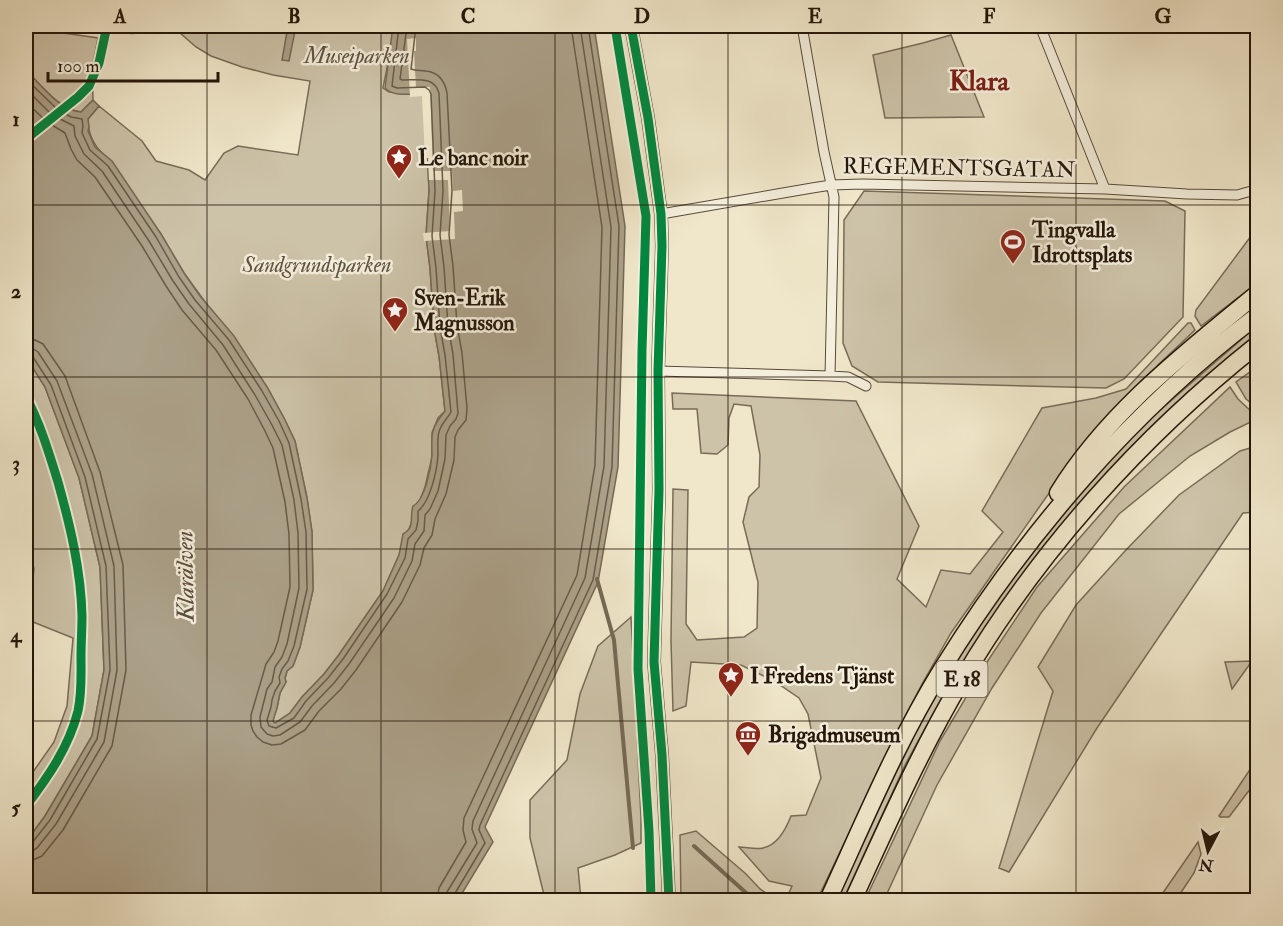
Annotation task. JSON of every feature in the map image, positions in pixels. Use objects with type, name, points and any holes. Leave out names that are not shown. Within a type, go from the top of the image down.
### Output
[{"type":"highway","points":[[1023,550],[1062,487],[1094,444],[1155,379],[1257,292]]},
{"type":"highway","name":"E 18","points":[[828,900],[895,754],[955,650],[1023,550],[1072,491],[1128,430],[1166,392],[1257,315]]},
{"type":"highway","name":"E 18","points":[[853,900],[916,763],[962,680],[1015,598],[1063,536],[1147,443],[1186,404],[1257,344]]},
{"type":"street","points":[[120,26],[127,29],[145,26]]},
{"type":"street","points":[[632,26],[661,214],[658,371],[659,490],[654,662],[662,755],[669,900]]},
{"type":"street","points":[[802,26],[834,197],[830,376]]},
{"type":"street","points":[[1040,26],[1105,189]]},
{"type":"street","name":"REGEMENTSGATAN","points":[[661,214],[831,185],[1105,189],[1237,195],[1257,188]]},
{"type":"street","points":[[658,371],[848,377],[866,386]]},
{"type":"street","points":[[26,539],[26,587]]},
{"type":"green space","points":[[26,26],[98,38],[92,68],[93,100],[81,112],[58,102],[26,70]]},
{"type":"green space","name":"Sandgrundsparken","points":[[172,26],[393,26],[383,88],[389,92],[425,93],[429,191],[426,236],[434,328],[445,411],[438,418],[432,433],[432,457],[425,487],[383,591],[324,674],[290,713],[275,723],[272,721],[280,693],[286,682],[287,671],[293,666],[300,647],[313,590],[312,532],[295,441],[267,387],[184,273],[161,234],[93,142],[88,119],[99,106],[142,141],[156,161],[189,170],[205,180],[224,153],[238,146],[298,155],[310,81],[273,75],[211,56],[196,47]]},
{"type":"green space","points":[[951,35],[984,117],[885,118],[873,55]]},
{"type":"green space","name":"Tingvalla Idrottsplats","points":[[864,191],[1165,201],[1185,211],[1183,317],[1124,379],[1106,388],[878,382],[852,366],[843,343],[844,220]]},
{"type":"green space","points":[[1257,228],[1257,283],[1201,326],[1195,316],[1196,310]]},
{"type":"green space","points":[[1188,323],[1191,323],[1195,330],[1159,364],[1103,427],[1047,496],[951,633],[900,727],[817,900],[786,900],[792,886],[769,881],[739,847],[760,849],[773,844],[784,831],[791,816],[806,815],[821,778],[808,714],[799,698],[774,681],[741,665],[691,662],[686,706],[673,711],[671,641],[673,489],[688,490],[686,624],[697,640],[744,637],[757,628],[758,582],[743,522],[749,497],[759,487],[760,455],[751,406],[734,404],[729,418],[728,445],[717,454],[701,453],[697,409],[673,409],[672,393],[856,401],[919,526],[897,579],[926,607],[941,570],[970,574],[1003,532],[982,511],[1042,408],[1096,398],[1126,389]]},
{"type":"green space","points":[[1257,326],[1257,336],[1145,433],[1088,493],[1008,595],[942,698],[906,763],[843,900],[836,900],[908,741],[1002,590],[1083,487],[1136,431]]},
{"type":"green space","points":[[26,357],[45,387],[79,478],[100,567],[104,670],[92,736],[45,816],[26,842],[26,782],[54,742],[67,706],[73,638],[28,620],[34,569],[26,534]]},
{"type":"green space","points":[[1257,367],[1257,408],[1246,399],[1236,382]]},
{"type":"green space","points":[[1230,387],[1238,399],[1257,418],[1190,456],[1119,514],[1041,613],[992,688],[937,785],[884,900],[865,900],[940,741],[987,662],[1037,587],[1124,487]]},
{"type":"green space","points":[[1257,446],[1257,512],[1243,513],[1097,728],[1009,872],[999,868],[1053,691],[1038,667],[1076,605],[1179,495],[1240,451]]},
{"type":"green space","points":[[631,617],[641,843],[578,868],[581,900],[566,900],[544,895],[530,838],[530,800],[567,760],[580,694],[598,646]]},
{"type":"green space","points":[[1252,661],[1232,689],[1225,662]]},
{"type":"green space","points":[[1257,759],[1257,780],[1229,817],[1220,817],[1219,816]]},
{"type":"green space","points":[[696,831],[760,889],[777,900],[681,900],[680,835]]},
{"type":"green space","points":[[1198,842],[1201,854],[1194,873],[1176,900],[1158,900]]},
{"type":"water","points":[[288,26],[296,26],[289,61],[282,60]]},
{"type":"water","name":"Klarälven","points":[[393,26],[594,26],[625,226],[618,467],[598,582],[485,827],[493,842],[458,900],[26,900],[26,842],[45,816],[92,736],[104,670],[100,567],[79,478],[45,387],[26,357],[26,70],[65,107],[81,112],[93,100],[99,106],[88,119],[88,131],[95,147],[112,161],[200,296],[234,336],[267,387],[295,441],[312,532],[313,590],[300,647],[293,666],[287,671],[286,682],[280,693],[273,721],[275,723],[290,713],[324,674],[383,591],[399,555],[403,534],[411,525],[413,506],[421,497],[427,483],[433,431],[445,411],[434,328],[426,236],[429,191],[425,94],[398,94],[385,88]]},
{"type":"pier","points":[[416,38],[416,51],[414,51],[416,88],[430,87],[433,171],[452,171],[453,191],[462,190],[463,211],[454,212],[455,239],[424,241],[423,233],[450,231],[448,180],[429,180],[428,158],[425,158],[422,96],[410,97],[407,39]]},
{"type":"waterway","points":[[597,579],[614,640],[633,848]]},
{"type":"waterway","points":[[694,846],[754,900]]},
{"type":"cycle path","points":[[26,139],[89,86],[99,63],[107,26]]},
{"type":"cycle path","points":[[615,26],[646,216],[638,669],[649,831],[651,900]]},
{"type":"cycle path","points":[[631,26],[648,118],[661,214],[658,371],[659,490],[654,662],[662,755],[669,900]]},
{"type":"cycle path","points":[[26,397],[44,438],[67,515],[77,565],[82,616],[81,684],[78,711],[69,737],[50,773],[26,806]]},
{"type":"place","name":"Le banc noir","points":[[399,180]]},
{"type":"place","name":"Tingvalla Idrottsplats","points":[[1013,265]]},
{"type":"place","name":"Sven-Erik Magnusson","points":[[395,333]]},
{"type":"place","name":"I Fredens Tjänst","points":[[731,698]]},
{"type":"place","name":"Brigadmuseum","points":[[748,757]]},
{"type":"district","name":"Klara","points":[[979,80]]},
{"type":"park label","name":"Museiparken","points":[[357,55]]}]
